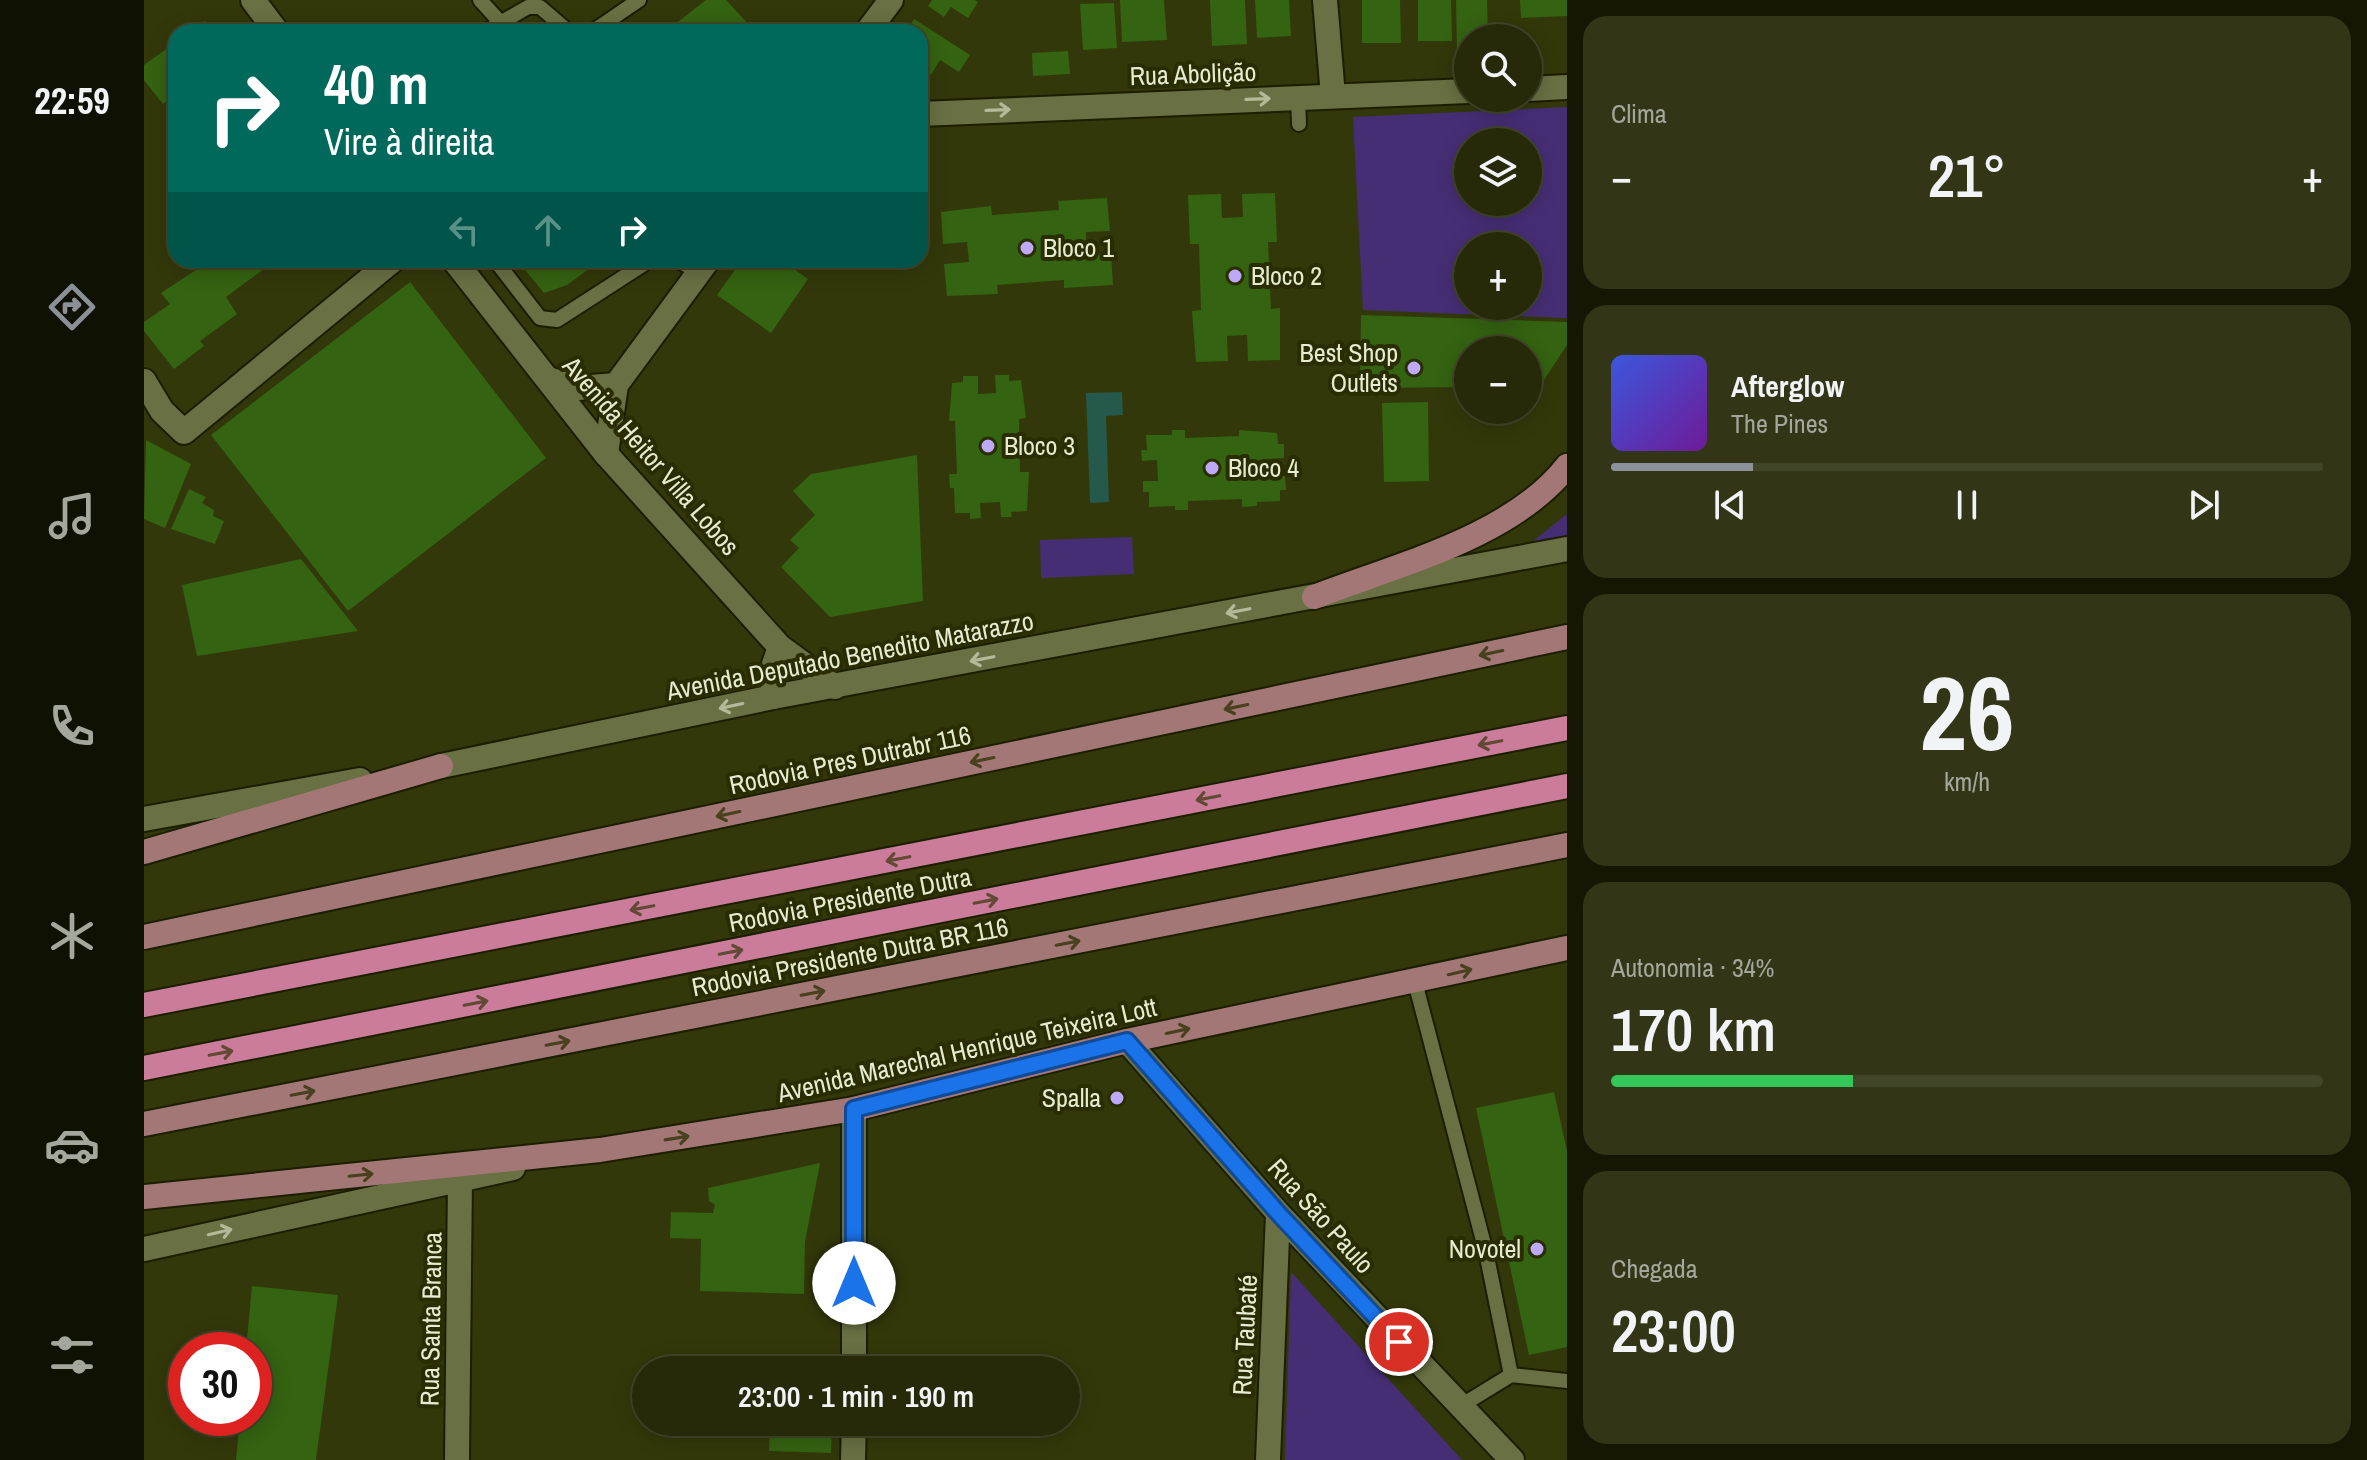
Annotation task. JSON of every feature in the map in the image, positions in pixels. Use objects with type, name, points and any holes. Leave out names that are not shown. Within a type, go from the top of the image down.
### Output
[{"type":"highway","name":"Rodovia Presidente Dutra","points":[[144,1005],[1567,728]]},
{"type":"highway","name":"Rodovia Presidente Dutra","points":[[144,1068],[1567,786]]},
{"type":"main road","points":[[1314,597],[1493,527],[1556,480],[1567,466]]},
{"type":"main road","name":"Rodovia Pres Dutrabr 116","points":[[144,937],[1567,637]]},
{"type":"main road","points":[[144,852],[441,766]]},
{"type":"main road","name":"Rodovia Presidente Dutra BR 116","points":[[144,1124],[1567,845]]},
{"type":"main road","name":"Avenida Marechal Henrique Teixeira Lott","points":[[600,1150],[854,1109],[1127,1041],[1567,948]]},
{"type":"main road","points":[[144,1197],[600,1150]]},
{"type":"street","points":[[253,0],[271,24]]},
{"type":"street","points":[[873,24],[891,0]]},
{"type":"street","points":[[1325,0],[1333,96]]},
{"type":"street","points":[[1542,88],[1567,87]]},
{"type":"street","name":"Rua Abolição","points":[[928,114],[1454,92]]},
{"type":"street","points":[[144,381],[153,408],[184,432],[383,268]]},
{"type":"street","name":"Avenida Heitor Villa Lobos","points":[[460,268],[606,454],[780,647],[835,687]]},
{"type":"street","points":[[606,454],[616,385],[703,268]]},
{"type":"street","points":[[548,379],[578,388],[616,385]]},
{"type":"street","name":"Avenida Deputado Benedito Matarazzo","points":[[144,819],[441,766],[773,697],[1567,549]]},
{"type":"street","points":[[773,697],[774,664],[780,647]]},
{"type":"street","name":"Rua São Paulo","points":[[1127,1041],[1278,1213],[1512,1460]]},
{"type":"street","points":[[854,1109],[854,1356]]},
{"type":"street","name":"Avenida Marechal Henrique Teixeira Lott","points":[[144,1249],[600,1150]]},
{"type":"street","name":"Rua Santa Branca","points":[[457,1460],[460,1178]]},
{"type":"street","name":"Rua Taubaté","points":[[1268,1460],[1278,1213]]},
{"type":"street","points":[[853,1460],[854,1436]]},
{"type":"lane","points":[[480,0],[500,22]]},
{"type":"lane","points":[[604,24],[639,0]]},
{"type":"lane","points":[[497,24],[528,7],[540,7],[560,24]]},
{"type":"lane","points":[[1298,98],[1299,124]]},
{"type":"lane","points":[[501,268],[540,318],[547,321],[557,320],[638,268]]},
{"type":"lane","points":[[1415,982],[1486,1252],[1511,1375]]},
{"type":"lane","points":[[1459,1407],[1511,1375],[1567,1381]]},
{"type":"shaded area","points":[[1567,107],[1567,318],[1542,317],[1542,232],[1454,232],[1454,314],[1363,310],[1353,117],[1542,112],[1542,108]]},
{"type":"shaded area","points":[[1567,514],[1567,538],[1526,547]]},
{"type":"shaded area","points":[[1132,537],[1134,574],[1041,578],[1040,540]]},
{"type":"shaded area","points":[[1291,1272],[1462,1460],[1285,1460]]},
{"type":"water","points":[[1122,392],[1123,415],[1106,416],[1109,502],[1090,503],[1086,393]]},
{"type":"building","points":[[706,0],[726,0],[748,24],[675,24]]},
{"type":"building","points":[[932,0],[978,2],[968,18],[951,7],[944,17],[928,6]]},
{"type":"building","points":[[1120,0],[1164,0],[1167,40],[1122,42]]},
{"type":"building","points":[[1210,0],[1245,0],[1247,44],[1212,46]]},
{"type":"building","points":[[1255,0],[1289,0],[1291,36],[1257,38]]},
{"type":"building","points":[[1362,0],[1400,0],[1401,43],[1362,43]]},
{"type":"building","points":[[1418,0],[1451,0],[1452,41],[1418,41]]},
{"type":"building","points":[[1456,0],[1487,0],[1488,24],[1456,24]]},
{"type":"building","points":[[1520,0],[1567,0],[1567,16],[1521,18]]},
{"type":"building","points":[[1114,3],[1117,48],[1083,50],[1080,4]]},
{"type":"building","points":[[928,28],[970,55],[959,72],[940,60],[931,75],[928,73]]},
{"type":"building","points":[[168,48],[168,100],[163,104],[144,80],[144,65]]},
{"type":"building","points":[[1068,51],[1070,74],[1033,76],[1032,53]]},
{"type":"building","name":"Bloco 2","points":[[1275,193],[1277,242],[1268,242],[1271,309],[1280,308],[1280,360],[1248,361],[1247,335],[1227,336],[1228,361],[1196,362],[1192,311],[1201,310],[1199,244],[1190,244],[1188,195],[1221,194],[1222,218],[1243,217],[1242,194]]},
{"type":"building","name":"Bloco 1","points":[[1107,198],[1110,231],[1086,232],[1087,254],[1111,252],[1113,285],[1064,288],[1064,280],[997,285],[998,294],[947,296],[944,264],[969,262],[967,242],[943,244],[941,212],[991,206],[992,215],[1059,210],[1058,201]]},
{"type":"building","points":[[199,268],[265,268],[226,297],[237,314],[200,341],[204,346],[174,369],[144,331],[144,322],[170,304],[161,293]]},
{"type":"building","points":[[524,268],[590,268],[567,285],[544,293]]},
{"type":"building","points":[[736,268],[792,268],[808,279],[771,333],[717,295]]},
{"type":"building","points":[[410,282],[546,458],[348,611],[211,435]]},
{"type":"building","name":"Best Shop Outlets","points":[[1361,315],[1567,322],[1567,345],[1542,383],[1542,336],[1454,336],[1454,387],[1360,388]]},
{"type":"building","name":"Bloco 3","points":[[995,375],[1009,375],[1009,381],[1021,380],[1026,418],[1019,419],[1020,472],[1029,472],[1027,511],[1011,512],[1012,517],[1001,517],[1000,502],[980,503],[981,518],[970,519],[970,513],[955,513],[954,488],[950,488],[949,474],[957,474],[955,421],[949,421],[952,383],[963,382],[963,376],[978,376],[978,394],[996,393]]},
{"type":"building","points":[[1428,402],[1429,481],[1384,482],[1382,403]]},
{"type":"building","name":"Bloco 4","points":[[1172,430],[1185,430],[1185,438],[1239,436],[1239,430],[1277,433],[1278,444],[1284,444],[1284,458],[1266,459],[1267,476],[1285,476],[1286,490],[1280,490],[1280,501],[1257,502],[1257,506],[1242,507],[1242,499],[1188,501],[1188,510],[1175,510],[1175,506],[1149,507],[1149,492],[1143,492],[1143,481],[1158,481],[1157,460],[1142,461],[1141,450],[1147,450],[1146,435],[1172,435]]},
{"type":"building","points":[[146,440],[191,464],[165,528],[144,519]]},
{"type":"building","points":[[917,455],[923,601],[830,617],[781,567],[799,548],[790,540],[815,515],[793,491],[811,474]]},
{"type":"building","points":[[189,489],[206,497],[202,503],[214,510],[213,516],[224,521],[215,544],[171,529]]},
{"type":"building","points":[[301,559],[358,631],[197,656],[182,585]]},
{"type":"building","name":"Novotel","points":[[1554,1092],[1567,1151],[1567,1347],[1529,1355],[1476,1108]]},
{"type":"building","points":[[820,1163],[805,1242],[804,1294],[700,1291],[701,1239],[670,1238],[671,1212],[713,1213],[715,1205],[709,1201],[708,1188]]},
{"type":"building","points":[[252,1286],[338,1295],[316,1460],[236,1460],[238,1436],[272,1436],[272,1332],[248,1332]]},
{"type":"building","points":[[770,1436],[832,1436],[831,1453],[769,1451]]},
{"type":"place","name":"Bloco 1","points":[[1027,248]]},
{"type":"place","name":"Bloco 2","points":[[1235,276]]},
{"type":"place","name":"Best Shop Outlets","points":[[1414,368]]},
{"type":"place","name":"Bloco 3","points":[[988,446]]},
{"type":"place","name":"Bloco 4","points":[[1212,468]]},
{"type":"place","name":"Spalla","points":[[1117,1098]]},
{"type":"place","name":"Novotel","points":[[1537,1249]]},
{"type":"route","points":[[854,1283],[854,1109],[1127,1041],[1278,1213],[1399,1342]]}]
